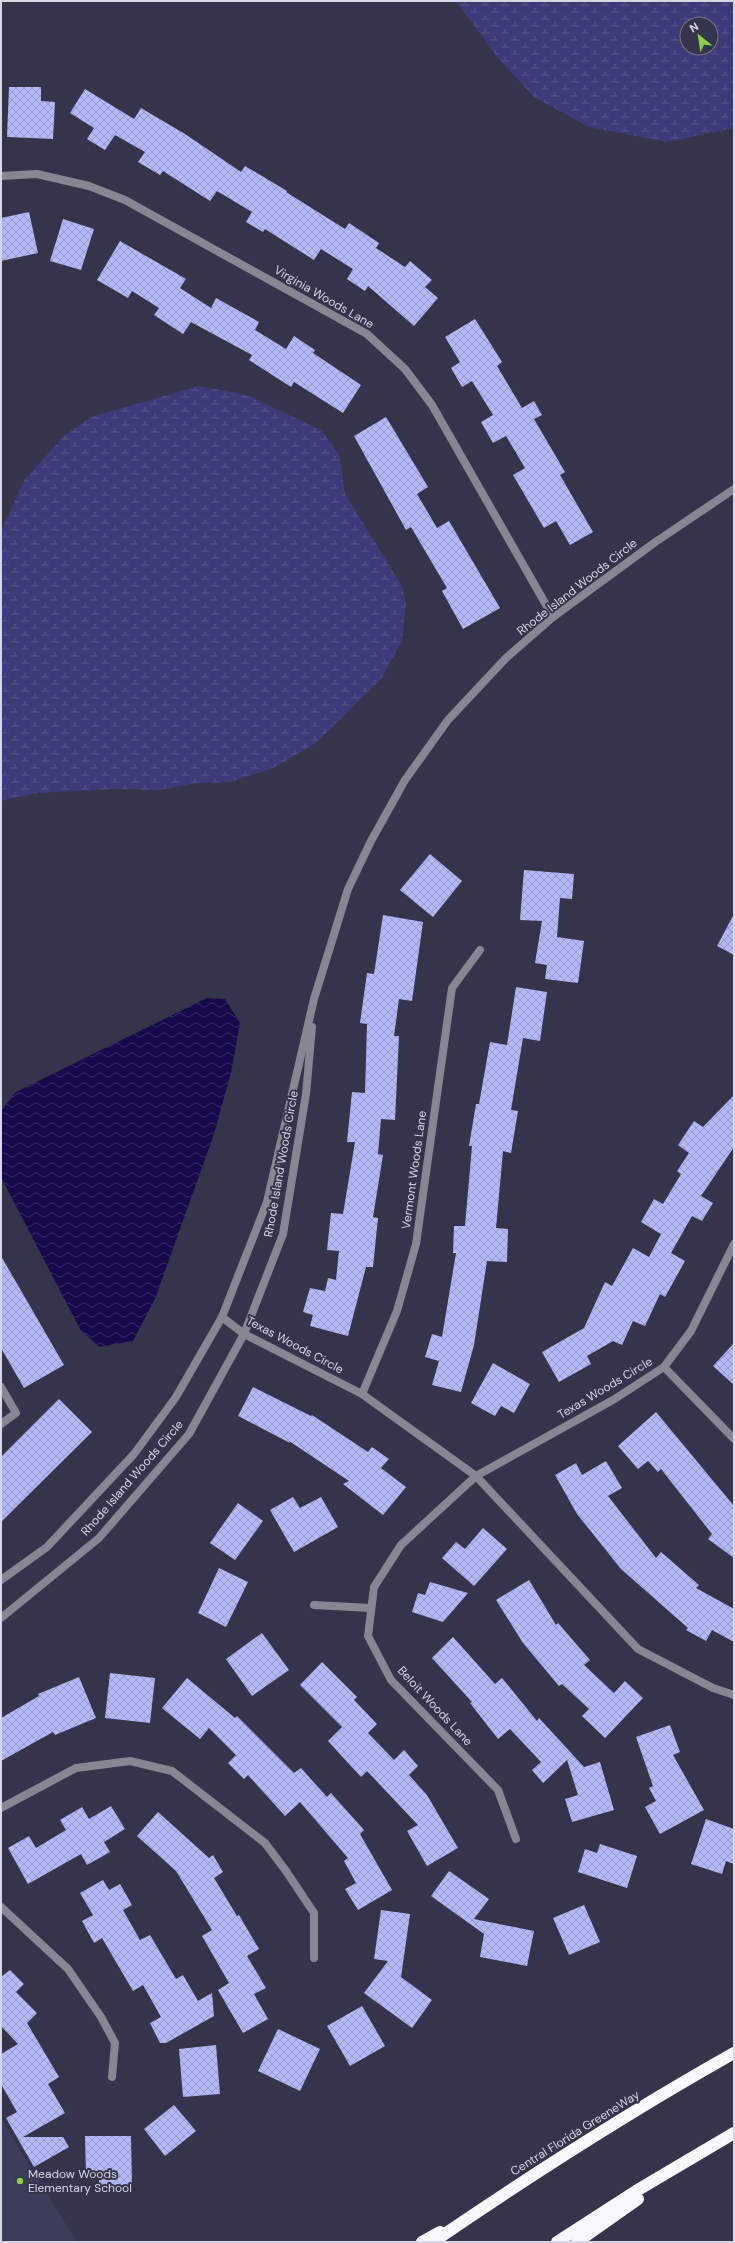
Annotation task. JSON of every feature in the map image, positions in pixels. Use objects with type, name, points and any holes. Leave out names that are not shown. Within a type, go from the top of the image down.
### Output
[{"type":"highway","name":"Central Florida GreeneWay","points":[[433,2242],[494,2200],[600,2132],[734,2053]]},
{"type":"highway","points":[[557,2242],[636,2191],[734,2133]]},
{"type":"highway","points":[[577,2242],[734,2133]]},
{"type":"highway","points":[[422,2242],[494,2200]]},
{"type":"street","name":"Virginia Woods Lane","points":[[1,176],[37,174],[89,186],[125,200],[367,334],[405,369],[432,405],[553,617]]},
{"type":"street","name":"Rhode Island Woods Circle","points":[[1,1580],[47,1547],[134,1454],[176,1397],[222,1317],[267,1202],[314,999],[348,889],[371,841],[405,780],[448,720],[506,658],[553,617],[654,543],[734,489]]},
{"type":"street","name":"Vermont Woods Lane","points":[[362,1394],[397,1311],[416,1244],[452,988],[480,950]]},
{"type":"street","name":"Rhode Island Woods Circle","points":[[1,1618],[99,1538],[189,1434],[244,1334],[283,1234],[306,1094],[314,999]]},
{"type":"street","name":"Texas Woods Circle","points":[[476,1476],[613,1400],[664,1367],[690,1331],[734,1244]]},
{"type":"street","name":"Texas Woods Circle","points":[[222,1317],[244,1334],[362,1394],[476,1476],[638,1649],[713,1688],[734,1695]]},
{"type":"street","points":[[664,1367],[734,1439]]},
{"type":"street","points":[[1,1387],[16,1413],[1,1424]]},
{"type":"street","name":"Beloit Woods Lane","points":[[476,1476],[401,1545],[374,1587],[368,1636],[391,1680],[498,1790],[516,1839]]},
{"type":"street","points":[[314,1605],[371,1608]]},
{"type":"street","points":[[1,1808],[76,1768],[130,1761],[172,1771],[265,1843],[286,1871],[314,1914],[314,1958]]},
{"type":"street","points":[[1,1907],[68,1969],[101,2017],[115,2043],[112,2077]]},
{"type":"shaded area","name":"Meadow Woods Elementary School","points":[[1,2119],[77,2242],[1,2242]]},
{"type":"green space","points":[[456,1],[734,1],[734,128],[667,142],[589,127],[534,97],[498,58]]},
{"type":"green space","points":[[199,386],[250,396],[322,431],[340,456],[345,494],[402,586],[406,603],[402,640],[382,678],[352,708],[316,743],[273,768],[230,782],[197,783],[159,790],[114,789],[37,793],[1,801],[1,531],[25,479],[64,436],[91,417]]},
{"type":"water","points":[[207,998],[225,999],[240,1023],[231,1073],[213,1137],[155,1299],[133,1341],[99,1347],[80,1329],[1,1177],[1,1111],[16,1092]]},
{"type":"building","points":[[9,87],[41,87],[41,101],[55,102],[53,139],[7,137]]},
{"type":"building","points":[[85,89],[134,119],[141,108],[185,134],[241,172],[245,166],[287,191],[286,192],[345,229],[349,223],[379,243],[376,248],[405,267],[410,261],[432,280],[425,287],[438,298],[414,326],[368,286],[365,291],[347,279],[353,269],[321,249],[314,260],[265,229],[263,232],[246,222],[252,212],[217,191],[210,201],[163,171],[160,175],[138,162],[145,152],[115,135],[105,150],[87,139],[94,128],[70,113]]},
{"type":"building","points":[[29,212],[38,253],[1,261],[1,218]]},
{"type":"building","points":[[63,219],[94,229],[81,270],[50,261]]},
{"type":"building","points":[[120,241],[186,279],[180,288],[211,308],[216,298],[259,322],[255,330],[286,349],[294,336],[315,350],[313,353],[361,385],[343,413],[294,382],[291,387],[249,360],[252,355],[191,322],[183,334],[154,315],[159,308],[132,291],[128,298],[97,280]]},
{"type":"building","points":[[475,319],[502,362],[497,366],[522,408],[534,401],[542,415],[534,419],[565,472],[560,475],[593,532],[570,545],[556,521],[544,528],[513,475],[525,468],[506,436],[493,443],[481,422],[493,415],[472,381],[462,387],[451,368],[460,362],[445,337]]},
{"type":"building","points":[[386,417],[428,487],[417,494],[437,528],[449,521],[500,608],[463,629],[442,591],[447,588],[411,527],[406,530],[354,436]]},
{"type":"building","points":[[430,854],[462,881],[433,917],[400,890]]},
{"type":"building","points":[[524,870],[574,874],[572,899],[560,898],[557,937],[584,941],[578,983],[545,979],[547,965],[535,963],[542,921],[520,920]]},
{"type":"building","points":[[734,914],[734,955],[717,946]]},
{"type":"building","points":[[383,915],[423,922],[412,1001],[399,999],[394,1036],[399,1036],[395,1120],[381,1119],[378,1154],[383,1155],[373,1217],[378,1218],[373,1267],[366,1267],[348,1336],[310,1326],[313,1315],[303,1312],[310,1288],[325,1291],[328,1278],[336,1280],[339,1251],[327,1250],[331,1213],[343,1214],[355,1142],[347,1142],[352,1092],[365,1093],[367,1024],[360,1023],[367,973],[374,974]]},
{"type":"building","points":[[516,987],[547,992],[540,1041],[523,1038],[511,1110],[518,1111],[511,1153],[503,1151],[496,1228],[508,1229],[507,1262],[487,1261],[474,1345],[461,1392],[432,1385],[439,1361],[425,1357],[432,1334],[442,1337],[456,1253],[453,1253],[454,1226],[465,1226],[472,1146],[469,1146],[476,1104],[479,1104],[490,1042],[507,1045]]},
{"type":"building","points":[[734,1095],[734,1147],[701,1196],[713,1203],[702,1221],[692,1216],[671,1253],[685,1261],[665,1297],[660,1294],[645,1326],[633,1321],[622,1345],[613,1341],[587,1356],[591,1364],[559,1382],[542,1352],[584,1328],[605,1282],[612,1286],[633,1248],[649,1257],[661,1234],[641,1222],[654,1199],[663,1204],[681,1174],[677,1171],[689,1153],[678,1145],[694,1121],[703,1127]]},
{"type":"building","points":[[1,1256],[64,1365],[24,1388],[1,1348]]},
{"type":"building","points":[[734,1343],[734,1385],[713,1366]]},
{"type":"building","points":[[493,1363],[530,1384],[514,1413],[501,1406],[495,1416],[471,1403]]},
{"type":"building","points":[[253,1387],[311,1416],[312,1415],[368,1452],[372,1447],[389,1459],[381,1468],[406,1487],[383,1515],[343,1484],[349,1481],[289,1441],[290,1443],[238,1416]]},
{"type":"building","points":[[59,1399],[92,1432],[1,1522],[1,1457]]},
{"type":"building","points":[[656,1412],[734,1506],[734,1558],[708,1539],[712,1534],[661,1469],[658,1472],[648,1461],[638,1469],[618,1446]]},
{"type":"building","points":[[606,1461],[622,1488],[608,1496],[656,1558],[661,1552],[699,1585],[696,1588],[734,1609],[734,1642],[712,1630],[706,1641],[686,1630],[688,1628],[621,1569],[577,1514],[555,1475],[576,1463],[582,1475]]},
{"type":"building","points":[[293,1497],[300,1508],[321,1497],[338,1527],[294,1552],[270,1510]]},
{"type":"building","points":[[238,1503],[263,1521],[235,1560],[210,1543]]},
{"type":"building","points":[[483,1528],[507,1549],[474,1586],[442,1558],[456,1542],[465,1549]]},
{"type":"building","points":[[219,1568],[248,1582],[226,1627],[198,1613]]},
{"type":"building","points":[[529,1580],[556,1625],[558,1623],[590,1660],[584,1665],[614,1693],[625,1681],[643,1698],[605,1738],[582,1716],[589,1709],[562,1684],[559,1686],[523,1643],[496,1600]]},
{"type":"building","points":[[430,1582],[468,1593],[443,1622],[412,1612],[418,1593],[425,1595]]},
{"type":"building","points":[[262,1633],[289,1670],[252,1696],[226,1659]]},
{"type":"building","points":[[453,1637],[495,1684],[502,1678],[537,1721],[539,1718],[584,1767],[600,1762],[614,1810],[572,1822],[565,1799],[578,1795],[567,1760],[543,1783],[532,1770],[541,1762],[510,1729],[498,1739],[470,1703],[472,1702],[432,1658]]},
{"type":"building","points":[[322,1662],[357,1697],[354,1700],[377,1724],[368,1733],[394,1760],[404,1750],[418,1766],[409,1775],[427,1795],[458,1848],[427,1866],[407,1831],[418,1825],[367,1771],[361,1777],[328,1741],[342,1727],[300,1685]]},
{"type":"building","points":[[110,1673],[155,1678],[150,1723],[105,1718]]},
{"type":"building","points":[[79,1677],[96,1718],[55,1735],[53,1732],[1,1761],[1,1718],[39,1696],[38,1694]]},
{"type":"building","points":[[187,1678],[235,1718],[237,1716],[294,1773],[301,1768],[327,1797],[331,1793],[364,1830],[360,1834],[392,1890],[358,1910],[345,1889],[356,1883],[344,1861],[348,1858],[300,1802],[285,1816],[248,1775],[244,1779],[228,1763],[236,1755],[209,1728],[200,1739],[162,1708]]},
{"type":"building","points":[[670,1725],[680,1752],[673,1755],[704,1810],[660,1834],[645,1807],[656,1801],[649,1788],[653,1786],[636,1737]]},
{"type":"building","points":[[111,1806],[125,1829],[104,1842],[110,1852],[87,1865],[81,1854],[28,1884],[8,1848],[29,1836],[36,1848],[66,1830],[60,1820],[82,1807],[89,1819]]},
{"type":"building","points":[[158,1812],[209,1858],[213,1855],[223,1872],[214,1878],[237,1916],[239,1915],[259,1949],[247,1956],[266,1988],[254,1994],[268,2019],[243,2033],[218,1990],[229,1983],[202,1936],[212,1930],[176,1871],[137,1836]]},
{"type":"building","points":[[706,1819],[734,1829],[734,1864],[726,1861],[722,1874],[691,1864]]},
{"type":"building","points":[[600,1844],[637,1856],[627,1888],[578,1872],[585,1849],[597,1853]]},
{"type":"building","points":[[449,1871],[489,1899],[474,1919],[534,1931],[527,1966],[480,1957],[484,1934],[431,1896]]},
{"type":"building","points":[[103,1880],[109,1890],[120,1884],[132,1905],[123,1910],[140,1940],[150,1935],[176,1979],[183,1975],[198,2001],[212,1993],[214,2016],[166,2043],[160,2043],[150,2023],[161,2017],[143,1985],[133,1991],[102,1938],[94,1943],[82,1921],[93,1915],[80,1893]]},
{"type":"building","points":[[584,1905],[600,1942],[569,1955],[553,1918]]},
{"type":"building","points":[[381,1910],[410,1914],[401,1977],[432,2000],[412,2028],[364,1993],[388,1961],[374,1959]]},
{"type":"building","points":[[10,1970],[24,1984],[16,1992],[37,2013],[27,2023],[59,2077],[48,2084],[65,2113],[23,2137],[63,2137],[69,2147],[34,2167],[6,2118],[17,2112],[1,2084],[1,2054],[18,2044],[1,2026],[1,1977]]},
{"type":"building","points":[[362,2006],[385,2046],[350,2066],[327,2026]]},
{"type":"building","points":[[278,2029],[320,2049],[300,2091],[258,2071]]},
{"type":"building","points":[[216,2045],[220,2094],[183,2097],[179,2049]]},
{"type":"building","points":[[174,2105],[196,2131],[165,2156],[144,2129]]},
{"type":"building","points":[[85,2136],[131,2136],[132,2185],[99,2186],[99,2175],[86,2175]]},
{"type":"place","name":"Meadow Woods Elementary School","points":[[20,2181]]}]
